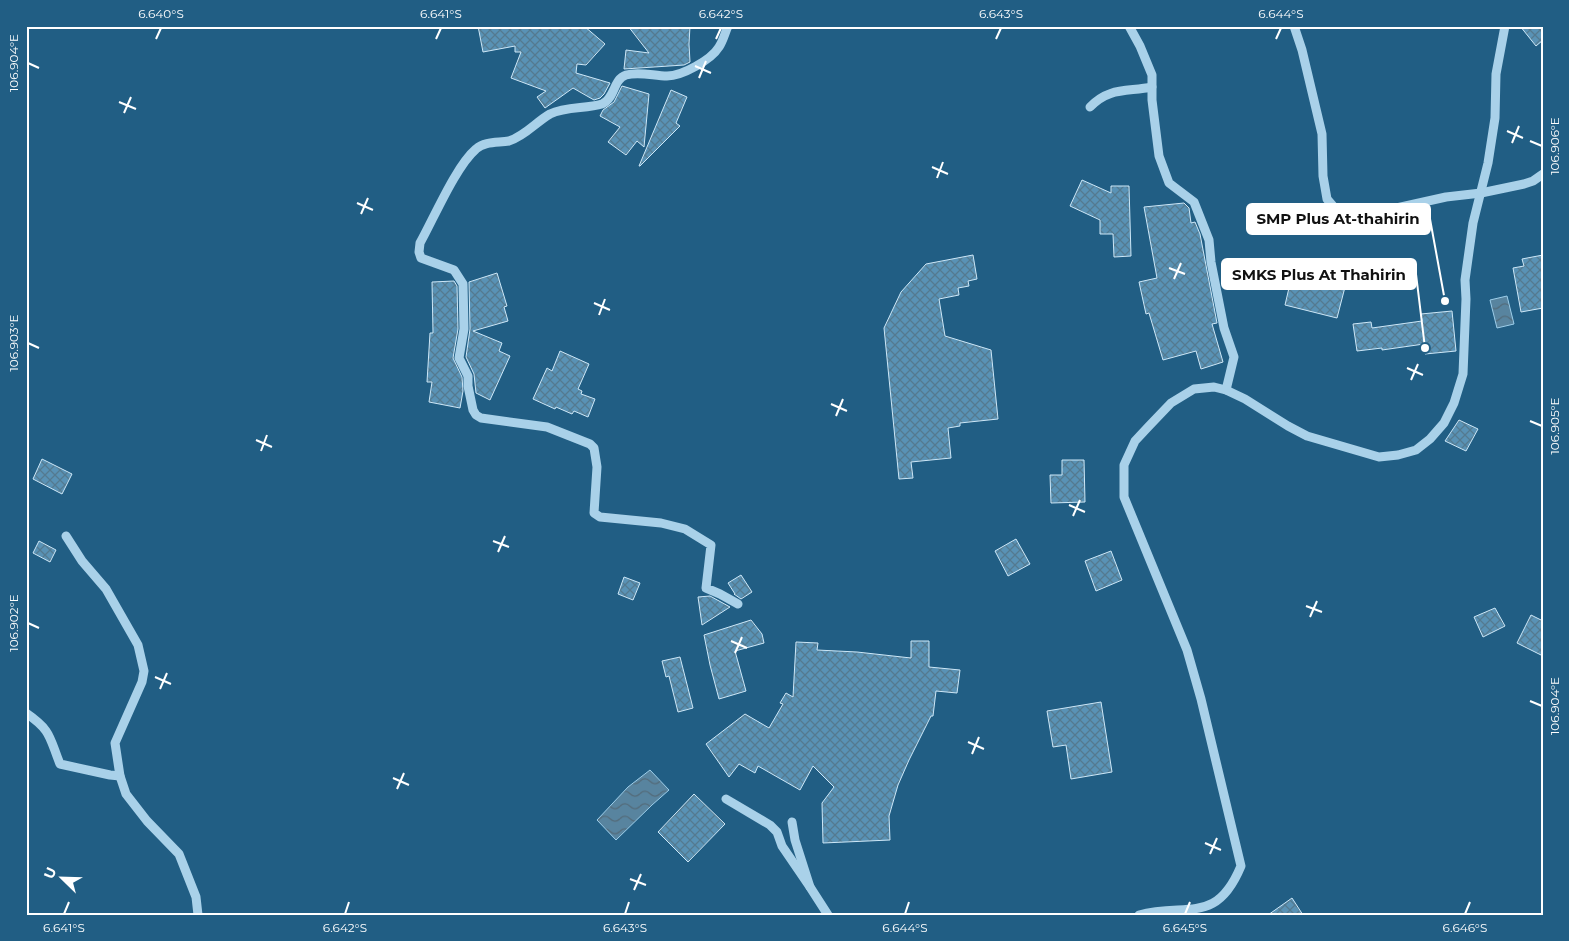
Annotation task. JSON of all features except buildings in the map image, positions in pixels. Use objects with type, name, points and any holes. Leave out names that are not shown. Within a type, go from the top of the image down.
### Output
[{"type":"street","points":[[728,26],[719,48],[703,62],[688,70],[667,76],[627,75],[621,78],[610,97],[603,104],[550,114],[534,128],[509,141],[488,143],[477,147],[454,179],[420,243],[419,252],[421,258],[454,270],[461,278],[463,284],[464,329],[459,358],[468,376],[468,386],[473,410],[476,415],[481,418],[547,428],[590,444],[594,448],[597,467],[594,513],[600,517],[661,523],[685,529],[712,545],[706,588],[738,604]]},
{"type":"street","points":[[1129,26],[1152,75],[1159,156],[1169,183],[1194,202],[1209,240],[1211,262],[1224,328],[1234,357],[1226,390]]},
{"type":"street","points":[[1294,26],[1302,50],[1322,134],[1323,176],[1327,199],[1338,212],[1350,216],[1446,197],[1481,193],[1524,184],[1533,181],[1543,174]]},
{"type":"street","points":[[1138,915],[1155,910],[1190,910],[1206,907],[1221,898],[1234,884],[1241,866],[1201,699],[1187,650],[1124,496],[1124,464],[1135,441],[1172,403],[1194,389],[1214,387],[1226,390],[1245,399],[1307,436],[1379,457],[1398,455],[1416,450],[1430,440],[1444,423],[1454,403],[1463,374],[1465,280],[1473,223],[1488,163],[1495,118],[1496,74],[1505,26]]},
{"type":"street","points":[[1090,107],[1099,97],[1116,91],[1152,88]]},
{"type":"street","points":[[66,536],[82,561],[106,589],[138,645],[144,671],[138,692],[115,743],[120,776],[126,794],[147,821],[179,854],[193,888],[198,915]]},
{"type":"street","points":[[26,713],[38,720],[46,730],[60,764],[120,776]]},
{"type":"street","points":[[726,799],[770,825],[777,832],[782,846],[828,915]]},
{"type":"street","points":[[792,822],[795,840],[810,887]]},
{"type":"water","points":[[1507,296],[1514,324],[1497,328],[1490,300]]},
{"type":"water","points":[[650,770],[669,790],[616,840],[597,820],[628,787]]},
{"type":"place","name":"SMP Plus At-thahirin","points":[[1445,301]]},
{"type":"place","name":"SMKS Plus At Thahirin","points":[[1425,348]]}]
